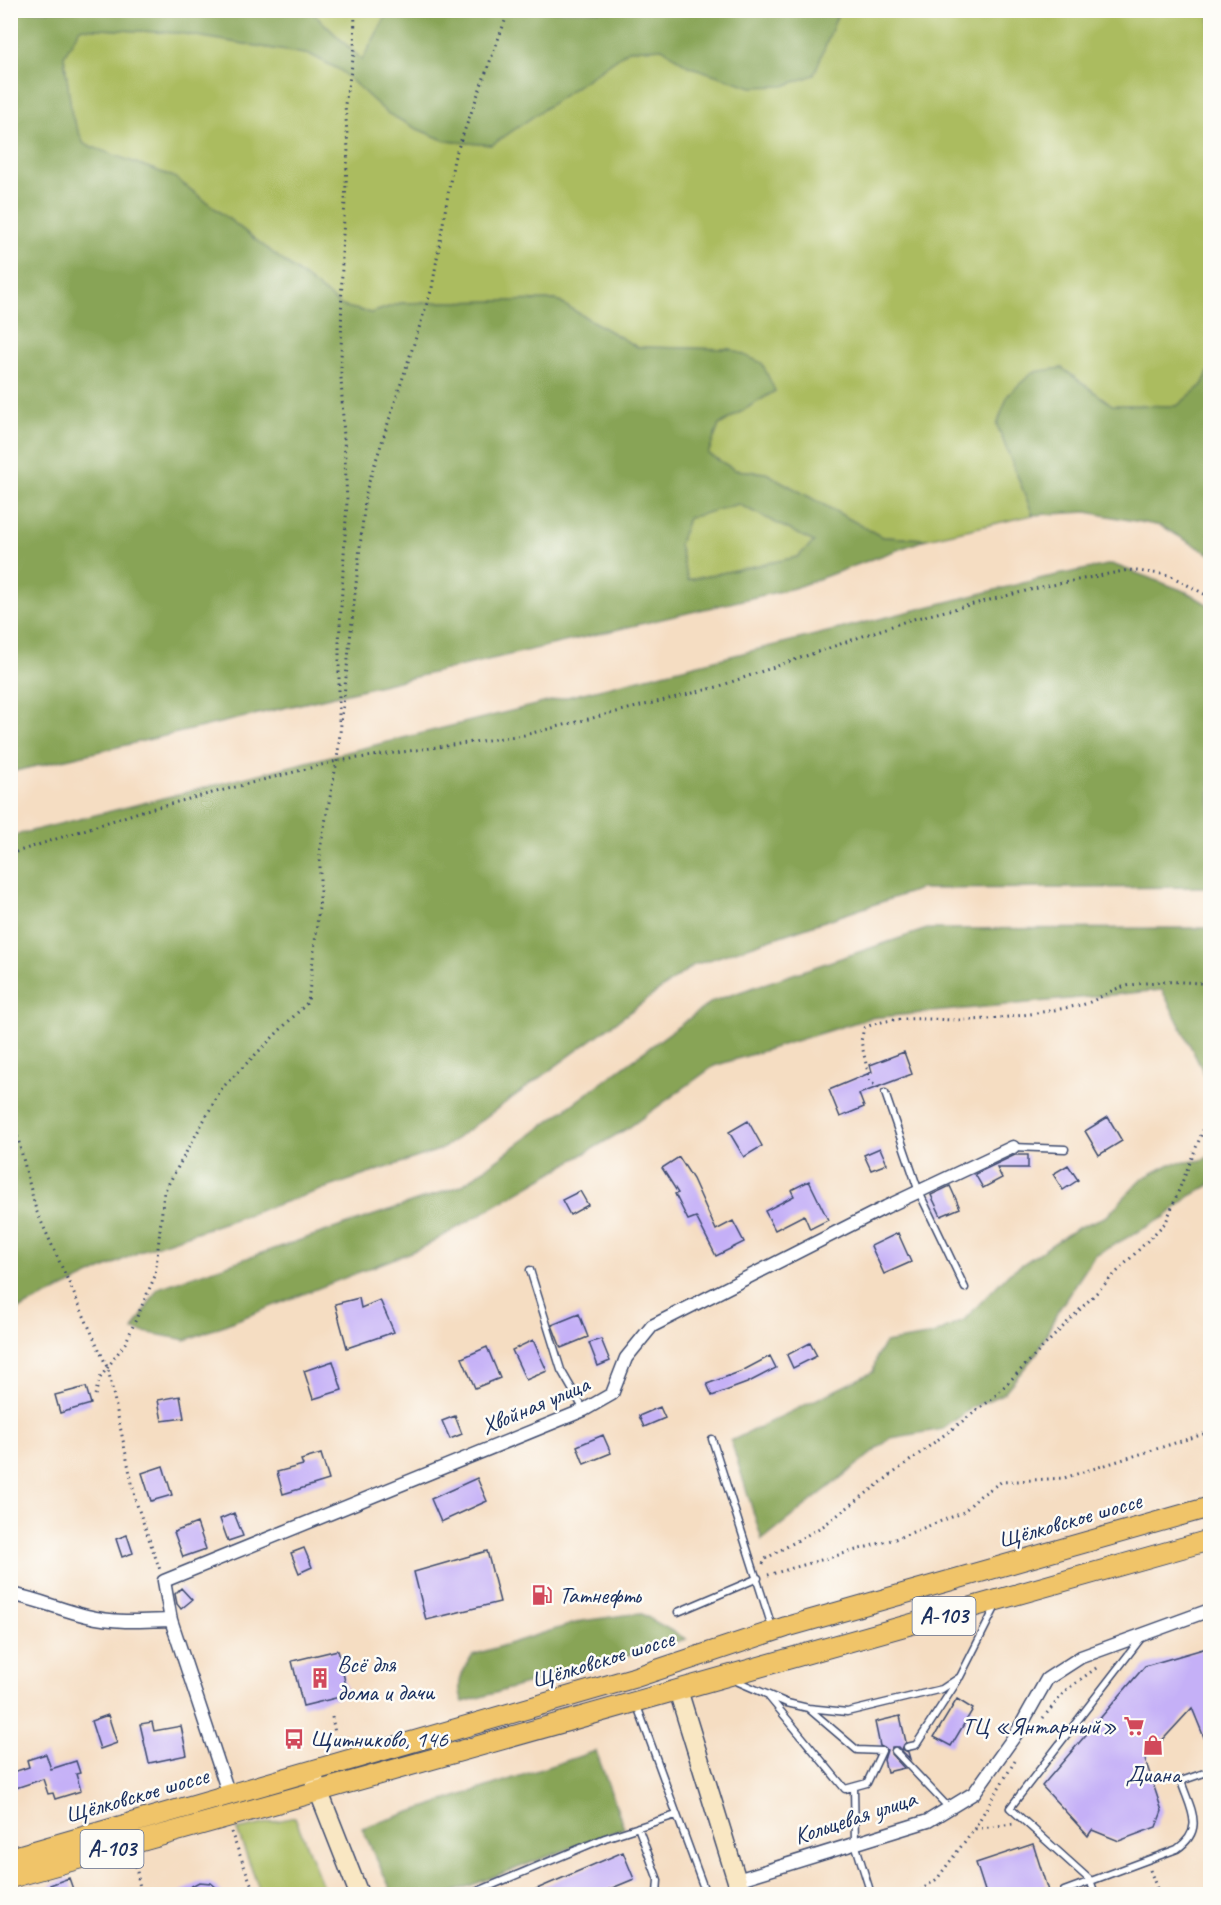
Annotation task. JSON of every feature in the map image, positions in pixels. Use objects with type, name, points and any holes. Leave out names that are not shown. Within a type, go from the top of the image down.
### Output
[{"type":"main road","name":"Щёлковское шоссе","points":[[10,1878],[786,1627],[1210,1507]]},
{"type":"main road","name":"Щёлковское шоссе","points":[[10,1858],[229,1795],[314,1781],[728,1677],[1210,1540]]},
{"type":"street","name":"Хвойная улица","points":[[164,1581],[584,1410],[612,1394],[626,1358],[652,1326],[1013,1147]]},
{"type":"street","points":[[164,1581],[171,1620],[196,1686],[229,1795]]},
{"type":"street","points":[[10,1594],[40,1600],[88,1616],[133,1621],[171,1620]]},
{"type":"street","name":"Кольцевая улица","points":[[739,1887],[855,1843],[928,1821],[974,1793],[1016,1734],[1047,1679],[1081,1657],[1210,1610]]},
{"type":"street","points":[[678,1690],[739,1887]]},
{"type":"street","points":[[314,1781],[359,1894]]},
{"type":"lane","points":[[885,1093],[919,1192],[965,1288]]},
{"type":"lane","points":[[1013,1147],[1065,1149]]},
{"type":"lane","points":[[530,1270],[561,1370],[584,1410]]},
{"type":"lane","points":[[712,1439],[772,1627]]},
{"type":"lane","points":[[678,1612],[758,1578]]},
{"type":"lane","points":[[907,1747],[916,1745],[960,1677],[999,1600]]},
{"type":"lane","points":[[1095,1894],[1090,1880],[1011,1808],[1145,1634]]},
{"type":"lane","points":[[728,1677],[768,1695],[808,1708],[847,1712],[942,1689],[960,1677]]},
{"type":"lane","points":[[768,1695],[844,1789],[867,1783],[882,1751],[857,1750],[808,1708]]},
{"type":"lane","points":[[635,1701],[705,1894]]},
{"type":"lane","points":[[895,1751],[949,1808]]},
{"type":"lane","points":[[1064,1894],[1064,1891],[1090,1880],[1178,1849],[1190,1840],[1195,1826],[1181,1781],[1210,1771]]},
{"type":"lane","points":[[854,1787],[855,1843],[871,1894]]},
{"type":"lane","points":[[471,1894],[638,1827],[676,1815]]},
{"type":"lane","points":[[638,1827],[658,1880],[657,1894]]},
{"type":"path","points":[[337,762],[347,501],[341,377],[342,252],[348,149],[345,104],[354,54],[355,10]]},
{"type":"path","points":[[95,1395],[100,1378],[126,1342],[155,1276],[164,1192],[222,1088],[308,1002],[320,899],[320,849],[337,762],[366,491],[432,288],[454,159],[509,10]]},
{"type":"path","points":[[10,854],[142,811],[337,762],[535,732],[717,687],[909,620],[1042,587],[1129,570],[1169,575],[1210,597]]},
{"type":"path","points":[[885,1093],[870,1082],[861,1041],[864,1028],[877,1022],[925,1017],[967,1020],[1004,1016],[1084,1004],[1120,988],[1192,982],[1210,984]]},
{"type":"path","points":[[10,1107],[36,1210],[108,1369],[136,1502],[164,1581]]},
{"type":"path","points":[[758,1578],[765,1559],[823,1526],[992,1399],[1166,1222],[1210,1113]]},
{"type":"path","points":[[758,1578],[895,1539],[962,1513],[980,1496],[1001,1482],[1064,1478],[1210,1432]]},
{"type":"path","points":[[1042,1719],[1066,1689],[1102,1664]]},
{"type":"path","points":[[332,1717],[335,1733]]},
{"type":"path","points":[[915,1894],[937,1879],[974,1829],[1018,1757]]},
{"type":"path","points":[[974,1829],[1026,1822]]},
{"type":"path","points":[[229,1826],[255,1894]]},
{"type":"path","points":[[134,1852],[141,1894]]},
{"type":"path","points":[[1147,1860],[1159,1894]]},
{"type":"green space","points":[[10,11],[311,11],[362,60],[389,11],[839,11],[814,75],[784,86],[752,87],[688,66],[662,48],[629,50],[492,145],[446,141],[415,128],[387,113],[340,70],[311,55],[179,33],[80,28],[64,56],[72,116],[84,144],[174,177],[342,306],[371,313],[401,303],[556,300],[637,347],[731,349],[762,363],[775,391],[719,425],[708,454],[735,470],[766,473],[882,537],[927,539],[794,588],[11,772]],"holes":[[[738,504],[814,542],[797,557],[688,580],[679,545],[688,518]]]},
{"type":"green space","points":[[311,11],[389,11],[362,60]]},
{"type":"green space","points":[[839,11],[1210,11],[1210,369],[1202,385],[1177,406],[1112,405],[1062,368],[997,425],[1033,515],[927,539],[882,537],[766,473],[735,470],[708,454],[719,425],[775,391],[731,349],[637,347],[556,300],[401,303],[371,313],[342,306],[174,177],[84,145],[72,117],[64,56],[79,28],[179,33],[311,55],[340,70],[387,113],[415,128],[446,141],[492,145],[629,50],[662,48],[688,66],[813,75]]},
{"type":"green space","points":[[1062,368],[1112,405],[1177,406],[1202,385],[1210,369],[1210,554],[1161,526],[1087,512],[1033,515],[997,425],[1008,395],[1033,372]]},
{"type":"green space","points":[[738,504],[815,542],[797,557],[688,581],[679,545],[688,518]]},
{"type":"green space","points":[[1112,564],[1187,592],[1210,606],[1210,887],[920,889],[694,965],[442,1149],[143,1250],[11,1313],[11,836],[1043,578]]},
{"type":"green space","points":[[1210,928],[1210,1085],[1162,990],[870,1018],[714,1066],[628,1128],[426,1246],[186,1340],[133,1330],[158,1288],[461,1186],[713,1001],[927,929]]},
{"type":"green space","points":[[1210,1156],[1210,1185],[1190,1196],[1165,1217],[1095,1255],[1058,1311],[1037,1353],[1003,1394],[973,1407],[943,1429],[891,1438],[762,1540],[731,1441],[873,1372],[877,1356],[885,1343],[933,1335],[964,1320],[1009,1273],[1077,1228],[1107,1216],[1141,1179],[1170,1164],[1203,1160]]},
{"type":"green space","points":[[640,1613],[686,1639],[463,1702],[460,1689],[461,1677],[473,1655],[582,1621]]},
{"type":"green space","points":[[596,1751],[624,1828],[448,1894],[393,1894],[362,1828]]},
{"type":"green space","points":[[295,1817],[326,1894],[261,1894],[237,1830]]},
{"type":"building","points":[[904,1052],[912,1074],[859,1094],[864,1107],[840,1117],[829,1090],[872,1072],[870,1065]]},
{"type":"building","points":[[1108,1117],[1122,1141],[1099,1155],[1085,1131]]},
{"type":"building","points":[[748,1121],[762,1146],[744,1157],[729,1132]]},
{"type":"building","points":[[880,1148],[887,1164],[871,1170],[864,1155]]},
{"type":"building","points":[[1015,1155],[1028,1155],[1028,1168],[997,1168],[1002,1178],[983,1188],[975,1174]]},
{"type":"building","points":[[679,1157],[693,1179],[716,1230],[733,1221],[744,1242],[716,1256],[696,1217],[688,1220],[675,1194],[678,1193],[662,1168]]},
{"type":"building","points":[[1068,1165],[1078,1180],[1063,1190],[1053,1174]]},
{"type":"building","points":[[809,1181],[828,1220],[810,1229],[804,1215],[775,1230],[765,1211],[794,1196],[791,1190]]},
{"type":"building","points":[[950,1186],[960,1208],[941,1216],[931,1195]]},
{"type":"building","points":[[580,1191],[588,1205],[570,1215],[562,1200]]},
{"type":"building","points":[[898,1233],[911,1262],[884,1274],[871,1246]]},
{"type":"building","points":[[359,1298],[361,1308],[380,1300],[394,1332],[347,1348],[335,1304]]},
{"type":"building","points":[[579,1314],[588,1337],[561,1348],[552,1325]]},
{"type":"building","points":[[601,1339],[610,1361],[598,1366],[589,1343]]},
{"type":"building","points":[[533,1340],[547,1371],[526,1380],[512,1350]]},
{"type":"building","points":[[810,1343],[817,1356],[793,1368],[787,1355]]},
{"type":"building","points":[[487,1347],[500,1378],[475,1388],[462,1358]]},
{"type":"building","points":[[770,1356],[776,1368],[747,1383],[712,1396],[707,1384],[742,1371]]},
{"type":"building","points":[[333,1361],[342,1390],[313,1399],[304,1371]]},
{"type":"building","points":[[86,1387],[91,1404],[60,1413],[55,1395]]},
{"type":"building","points":[[180,1396],[184,1418],[162,1421],[158,1400]]},
{"type":"building","points":[[660,1407],[665,1418],[644,1427],[639,1416]]},
{"type":"building","points":[[455,1416],[462,1434],[450,1439],[442,1421]]},
{"type":"building","points":[[603,1435],[611,1453],[584,1464],[577,1446]]},
{"type":"building","points":[[321,1454],[329,1480],[283,1494],[277,1472],[303,1465],[301,1460]]},
{"type":"building","points":[[163,1466],[172,1495],[151,1501],[142,1473]]},
{"type":"building","points":[[477,1478],[487,1501],[441,1522],[431,1499]]},
{"type":"building","points":[[234,1513],[243,1536],[228,1541],[220,1519]]},
{"type":"building","points":[[197,1523],[206,1549],[183,1557],[174,1532]]},
{"type":"building","points":[[127,1535],[133,1553],[122,1557],[116,1539]]},
{"type":"building","points":[[304,1548],[312,1567],[299,1573],[291,1553]]},
{"type":"building","points":[[487,1551],[500,1602],[426,1620],[414,1572]]},
{"type":"building","points":[[181,1588],[192,1600],[181,1609],[177,1604],[175,1594]]},
{"type":"building","points":[[1210,1647],[1210,1752],[1192,1708],[1145,1759],[1162,1811],[1156,1827],[1119,1841],[1092,1830],[1088,1836],[1042,1786],[1145,1666]]},
{"type":"building","name":"Всё для дома и дачи","points":[[338,1650],[348,1695],[303,1706],[292,1661]]},
{"type":"building","points":[[957,1699],[973,1709],[951,1746],[934,1737]]},
{"type":"building","points":[[108,1715],[117,1743],[100,1749],[91,1721]]},
{"type":"building","points":[[900,1716],[906,1742],[902,1749],[908,1752],[910,1759],[898,1747],[892,1747],[891,1754],[904,1768],[887,1772],[884,1760],[887,1750],[880,1746],[875,1722]]},
{"type":"building","points":[[152,1722],[154,1731],[181,1726],[187,1755],[149,1763],[140,1724]]},
{"type":"building","points":[[46,1754],[51,1769],[76,1761],[80,1773],[76,1774],[81,1791],[55,1799],[53,1793],[48,1794],[43,1779],[10,1790],[10,1773],[29,1767],[27,1760]]},
{"type":"building","points":[[1033,1844],[1049,1894],[986,1894],[976,1863]]},
{"type":"building","points":[[623,1852],[634,1879],[598,1894],[525,1894]]},
{"type":"building","points":[[69,1878],[74,1892],[53,1894],[50,1885]]},
{"type":"building","points":[[199,1882],[211,1883],[224,1894],[177,1894]]},
{"type":"place","name":"Татнефть","points":[[542,1595]]},
{"type":"place","name":"Всё для дома и дачи","points":[[320,1678]]},
{"type":"place","name":"ТЦ «Янтарный»","points":[[1134,1726]]},
{"type":"place","name":"Щитниково, 146","points":[[294,1739]]},
{"type":"place","name":"Диана","points":[[1153,1745]]}]
